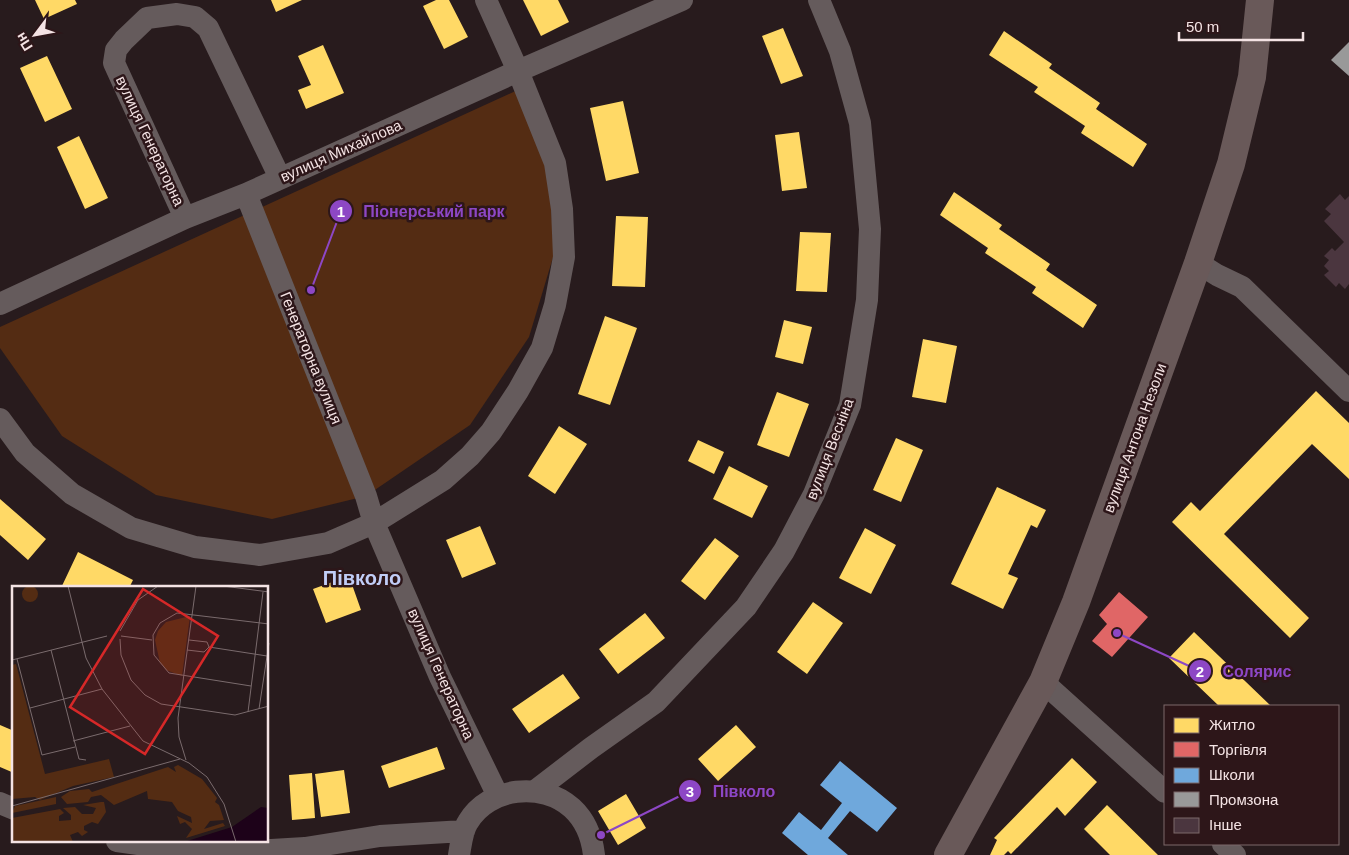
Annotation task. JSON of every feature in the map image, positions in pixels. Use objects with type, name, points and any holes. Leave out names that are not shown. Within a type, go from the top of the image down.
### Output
[{"type":"main road","name":"вулиця Антона Незоли","points":[[948,855],[1043,682],[1076,602],[1198,263],[1231,164],[1252,78],[1260,0]]},
{"type":"street","points":[[0,419],[25,453],[72,494],[131,528],[195,548],[260,555],[328,543],[374,523],[442,480],[470,456],[492,432],[508,408],[542,348],[554,305],[564,257],[562,209],[555,163],[518,71],[486,0]]},
{"type":"street","name":"вулиця Михайлова","points":[[0,304],[185,218],[246,194],[518,71],[682,0]]},
{"type":"street","name":"вулиця Весніна","points":[[535,791],[656,702],[746,607],[784,551],[814,494],[850,405],[867,300],[870,229],[860,123],[840,51],[819,0]]},
{"type":"street","name":"вулиця Генераторна","points":[[185,218],[114,63],[116,50],[143,9],[195,17],[208,28],[280,178]]},
{"type":"street","name":"Генераторна вулиця","points":[[246,194],[366,496],[374,523]]},
{"type":"street","points":[[1198,263],[1242,287],[1349,391]]},
{"type":"street","name":"вулиця Генераторна","points":[[374,523],[440,677],[498,796]]},
{"type":"street","points":[[1043,682],[1164,791]]},
{"type":"street","points":[[459,855],[468,822],[482,807],[498,796],[516,791],[535,791],[555,797],[572,808],[585,823],[592,842],[594,855]]},
{"type":"street","points":[[0,803],[12,808]]},
{"type":"street","points":[[125,842],[206,854],[305,848],[380,836],[464,831]]},
{"type":"street","points":[[1224,845],[1235,855]]},
{"type":"shaded area","points":[[520,89],[548,159],[554,254],[529,337],[470,425],[366,496],[272,519],[156,495],[62,436],[0,348],[0,327]]},
{"type":"building: Житло","points":[[35,0],[75,0],[77,4],[44,19]]},
{"type":"building: Житло","points":[[271,0],[302,0],[276,12]]},
{"type":"building: Житло","points":[[436,0],[449,0],[468,37],[444,49],[423,6]]},
{"type":"building: Житло","points":[[523,0],[558,0],[569,22],[541,36]]},
{"type":"building: Житло","points":[[783,28],[803,76],[781,84],[762,36]]},
{"type":"building: Житло","points":[[1004,31],[1052,64],[1049,68],[1100,103],[1096,109],[1147,144],[1133,167],[1081,133],[1085,126],[1034,92],[1038,87],[989,55]]},
{"type":"building: Житло","points":[[323,45],[344,93],[306,109],[298,90],[311,85],[298,56]]},
{"type":"building: Житло","points":[[47,56],[72,109],[45,122],[20,68]]},
{"type":"building: Житло","points":[[623,101],[639,173],[606,181],[590,108]]},
{"type":"building: Житло","points":[[799,132],[807,188],[782,191],[775,135]]},
{"type":"building: Житло","points":[[79,136],[108,198],[85,209],[57,147]]},
{"type":"building: Житло","points":[[954,192],[1002,225],[999,229],[1050,264],[1046,270],[1097,305],[1083,328],[1032,293],[1036,287],[985,253],[988,248],[940,215]]},
{"type":"building: Житло","points":[[616,216],[648,217],[645,287],[612,286]]},
{"type":"building: Житло","points":[[800,232],[831,233],[827,292],[796,291]]},
{"type":"building: Житло","points":[[605,316],[637,328],[610,405],[578,394]]},
{"type":"building: Житло","points":[[784,320],[812,327],[803,364],[775,357]]},
{"type":"building: Житло","points":[[923,339],[957,346],[946,403],[912,397]]},
{"type":"building: Житло","points":[[1316,391],[1349,423],[1349,479],[1312,444],[1224,534],[1309,618],[1290,638],[1172,522],[1191,502],[1200,511]]},
{"type":"building: Житло","points":[[777,392],[809,404],[789,457],[757,445]]},
{"type":"building: Житло","points":[[559,426],[587,444],[555,494],[528,476]]},
{"type":"building: Житло","points":[[896,438],[923,450],[901,502],[873,490]]},
{"type":"building: Житло","points":[[698,440],[724,452],[714,474],[688,461]]},
{"type":"building: Житло","points":[[729,466],[768,486],[752,518],[713,499]]},
{"type":"building: Житло","points":[[997,487],[1046,510],[1037,528],[1031,525],[1008,574],[1018,578],[1003,609],[951,584]]},
{"type":"building: Житло","points":[[0,499],[46,539],[28,560],[0,535]]},
{"type":"building: Житло","points":[[480,526],[496,564],[462,578],[446,540]]},
{"type":"building: Житло","points":[[865,528],[896,545],[871,594],[839,578]]},
{"type":"building: Житло","points":[[715,538],[739,556],[705,600],[681,581]]},
{"type":"building: Житло","points":[[78,552],[133,580],[130,586],[62,586]]},
{"type":"building: Житло","points":[[349,576],[361,610],[326,623],[313,589]]},
{"type":"building: Житло","points":[[813,602],[843,623],[807,674],[777,652]]},
{"type":"building: Житло","points":[[645,613],[665,638],[618,674],[599,649]]},
{"type":"building: Житло","points":[[1194,632],[1270,705],[1218,705],[1169,658]]},
{"type":"building: Житло","points":[[563,674],[580,698],[529,733],[512,709]]},
{"type":"building: Житло","points":[[0,725],[12,730],[12,772],[0,767]]},
{"type":"building: Житло","points":[[736,725],[756,747],[718,781],[698,759]]},
{"type":"building: Житло","points":[[437,747],[445,769],[389,788],[381,766]]},
{"type":"building: Житло","points":[[1072,758],[1097,782],[1065,816],[1057,807],[1011,854],[1008,851],[1004,855],[990,855],[997,840],[994,838]]},
{"type":"building: Житло","points":[[344,770],[350,813],[321,817],[315,774]]},
{"type":"building: Житло","points":[[312,773],[315,818],[292,820],[289,775]]},
{"type":"building: Житло","points":[[626,794],[646,828],[618,845],[598,811]]},
{"type":"building: Житло","points":[[1107,805],[1158,855],[1110,855],[1084,829]]},
{"type":"building: Торгівля","points":[[1119,592],[1148,617],[1112,657],[1092,641],[1107,624],[1099,615]]},
{"type":"building: Школи","points":[[840,761],[897,808],[877,832],[850,811],[828,838],[848,855],[808,855],[782,833],[799,812],[821,830],[842,803],[820,785]]},
{"type":"building: Промзона","points":[[1349,42],[1349,76],[1331,60]]},
{"type":"building: Інше","points":[[1340,194],[1345,200],[1349,196],[1349,284],[1345,289],[1339,283],[1336,287],[1324,275],[1329,271],[1324,266],[1329,260],[1324,256],[1332,248],[1335,251],[1344,242],[1324,221],[1331,214],[1325,209]]},
{"type":"place","name":"Піонерський парк","points":[[311,290]]},
{"type":"place","name":"Солярис","points":[[1117,633]]},
{"type":"place","name":"Півколо","points":[[601,835]]},
{"type":"district","name":"Півколо","points":[[362,578]]}]
